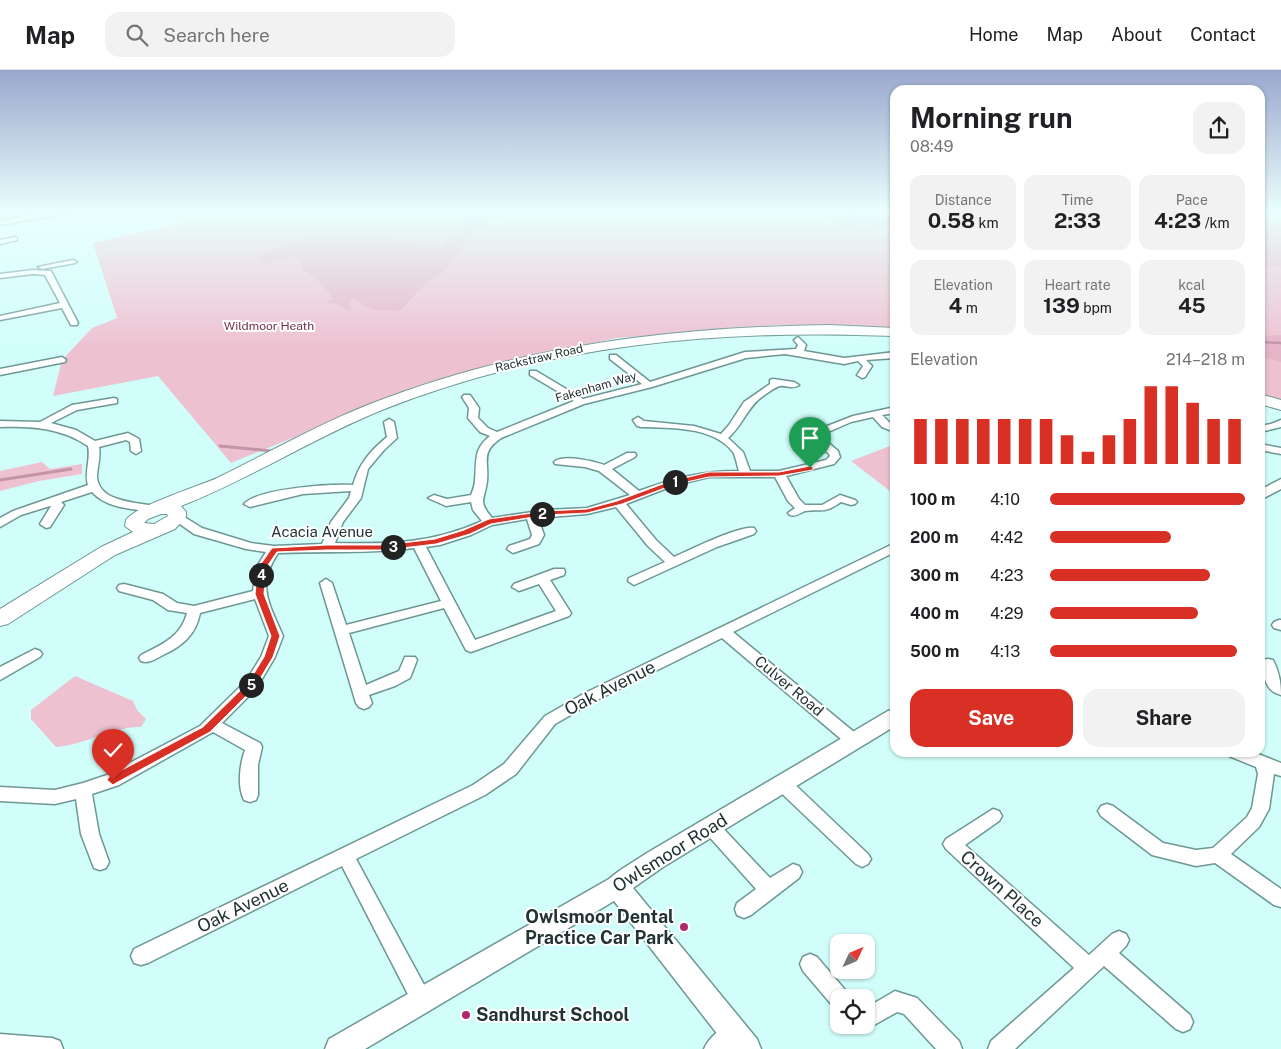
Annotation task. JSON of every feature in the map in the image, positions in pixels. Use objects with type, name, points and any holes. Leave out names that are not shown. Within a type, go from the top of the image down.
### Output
[{"type":"main road","name":"Rackstraw Road","points":[[168,512],[301,441],[364,413],[473,374],[544,356],[646,338],[714,332],[794,329],[890,332]]},
{"type":"main road","points":[[1265,400],[1281,405]]},
{"type":"main road","points":[[0,619],[108,551],[172,523],[168,512],[142,514],[108,551]]},
{"type":"main road","points":[[134,523],[142,530],[157,529]]},
{"type":"street","points":[[0,276],[46,269],[73,262]]},
{"type":"street","points":[[46,269],[74,323]]},
{"type":"street","points":[[2,318],[63,305]]},
{"type":"street","points":[[798,340],[802,345],[800,352]]},
{"type":"street","name":"Fakenham Way","points":[[496,436],[582,402],[649,385],[745,355],[763,352],[800,352],[826,360],[844,361],[890,355]]},
{"type":"street","points":[[613,357],[649,385]]},
{"type":"street","points":[[859,358],[868,366],[862,375]]},
{"type":"street","points":[[0,372],[62,360]]},
{"type":"street","points":[[533,373],[560,387],[582,402]]},
{"type":"street","points":[[768,381],[794,385]]},
{"type":"street","points":[[722,437],[734,429],[743,410],[758,394],[780,382]]},
{"type":"street","points":[[467,398],[474,408],[473,418],[484,430],[496,436],[486,444],[482,451],[480,464],[482,482],[476,498],[479,510],[489,522]]},
{"type":"street","points":[[42,425],[75,407],[114,400]]},
{"type":"street","name":"Acacia Avenue","points":[[157,529],[198,531],[250,546],[274,550],[327,547],[385,548],[418,544],[454,537],[489,522],[587,511],[620,503],[671,483],[709,474],[779,474],[810,468],[830,462],[835,457],[834,453],[820,441],[821,432],[858,416],[890,411]]},
{"type":"street","points":[[875,413],[890,427]]},
{"type":"street","points":[[638,420],[642,424],[674,425],[722,437],[739,453],[745,474]]},
{"type":"street","points":[[327,547],[337,522],[355,498],[363,469],[371,457],[392,438],[389,422]]},
{"type":"street","points":[[0,424],[25,423],[42,425],[80,434],[93,445],[95,458],[91,479],[94,487],[102,496],[114,501],[168,512]]},
{"type":"street","points":[[1265,428],[1274,427],[1281,423]]},
{"type":"street","points":[[93,445],[128,436],[136,443],[136,451]]},
{"type":"street","points":[[1265,448],[1281,451]]},
{"type":"street","points":[[604,469],[631,455]]},
{"type":"street","points":[[559,462],[581,462],[612,472],[638,496]]},
{"type":"street","points":[[779,474],[798,511],[825,508],[840,498],[850,502]]},
{"type":"street","points":[[1265,493],[1281,483]]},
{"type":"street","points":[[0,523],[17,513],[94,487]]},
{"type":"street","points":[[250,504],[303,490],[357,488]]},
{"type":"street","points":[[434,498],[446,503],[476,498]]},
{"type":"street","points":[[114,501],[134,523]]},
{"type":"street","points":[[46,524],[58,505],[50,502]]},
{"type":"street","points":[[620,503],[652,543],[673,563]]},
{"type":"street","name":"Acacia Avenue","points":[[168,512],[198,531]]},
{"type":"street","points":[[513,549],[534,541],[538,535],[532,516]]},
{"type":"street","points":[[634,581],[730,537],[750,530]]},
{"type":"street","points":[[418,544],[470,647],[564,613],[542,578]]},
{"type":"street","name":"Oak Avenue","points":[[141,956],[479,790],[510,769],[550,720],[590,697],[890,549]]},
{"type":"street","points":[[0,794],[5,796],[55,797],[83,790],[113,780],[206,730],[251,685],[268,657],[276,636],[259,594],[262,568],[274,550]]},
{"type":"street","points":[[519,587],[559,572]]},
{"type":"street","points":[[326,583],[362,698],[405,674],[410,660]]},
{"type":"street","points":[[124,588],[158,597],[174,607],[194,610],[259,594]]},
{"type":"street","points":[[341,630],[448,603]]},
{"type":"street","points":[[146,658],[171,645],[185,635],[192,625],[194,610]]},
{"type":"street","name":"Culver Road","points":[[723,631],[854,741]]},
{"type":"street","points":[[0,675],[10,667],[35,654]]},
{"type":"street","points":[[1268,664],[1275,687],[1281,690]]},
{"type":"street","name":"Owlsmoor Road","points":[[339,1049],[617,887],[627,878],[655,860],[890,719]]},
{"type":"street","points":[[212,724],[234,738],[254,747],[249,762],[250,795]]},
{"type":"street","points":[[1247,757],[1281,770]]},
{"type":"street","points":[[1107,811],[1158,850],[1196,858],[1218,855],[1253,822],[1260,809],[1266,774],[1264,764]]},
{"type":"street","points":[[783,784],[862,859]]},
{"type":"street","points":[[83,790],[90,834],[100,862]]},
{"type":"street","name":"Crown Place","points":[[993,816],[952,844],[1088,967]]},
{"type":"street","points":[[711,827],[769,890]]},
{"type":"street","points":[[345,855],[422,1001]]},
{"type":"street","points":[[1218,855],[1281,899]]},
{"type":"street","points":[[744,909],[792,872]]},
{"type":"street","points":[[617,887],[741,1041],[714,1049]]},
{"type":"street","points":[[1005,1047],[1111,947],[1183,1022]]},
{"type":"street","points":[[810,964],[831,989]]},
{"type":"street","points":[[875,1014],[895,1000],[910,1005],[951,1049]]},
{"type":"street","points":[[0,1045],[52,1049]]},
{"type":"green space","name":"Wildmoor Heath","points":[[97,257],[890,257],[890,328],[778,325],[618,338],[523,357],[425,384],[231,463],[158,376],[53,396],[62,360],[92,328],[117,318]]},
{"type":"green space","points":[[1265,257],[1281,257],[1281,400],[1265,395]]},
{"type":"green space","points":[[890,446],[890,491],[851,461]]},
{"type":"green space","points":[[42,462],[50,469],[82,464],[82,474],[39,481],[0,491],[0,471]]},
{"type":"green space","points":[[75,676],[133,701],[137,710],[146,719],[141,727],[121,729],[78,743],[56,747],[31,719],[31,710]]},
{"type":"shaded area","points":[[257,257],[455,257],[446,269],[428,281],[400,311],[375,310],[355,299],[351,300],[349,304],[352,307],[348,310],[337,304],[325,302],[334,299],[320,282],[304,271],[300,260],[289,257],[262,265]]},
{"type":"shaded area","points":[[1265,257],[1281,257],[1281,267],[1265,265]]},
{"type":"shaded area","points":[[1281,335],[1281,362],[1265,357],[1265,336]]},
{"type":"waterway","points":[[1265,342],[1281,343]]},
{"type":"waterway","points":[[220,446],[271,451]]},
{"type":"waterway","points":[[0,480],[71,469]]},
{"type":"place","name":"Owlsmoor Dental Practice Car Park","points":[[684,927]]},
{"type":"place","name":"Sandhurst School","points":[[466,1015]]},
{"type":"route","points":[[113,780],[206,730],[251,685],[268,657],[276,636],[259,594],[262,568],[274,550],[327,547],[385,548],[436,542],[454,537],[489,522],[546,513],[587,511],[620,503],[671,483],[709,474],[779,474],[810,468]]}]
